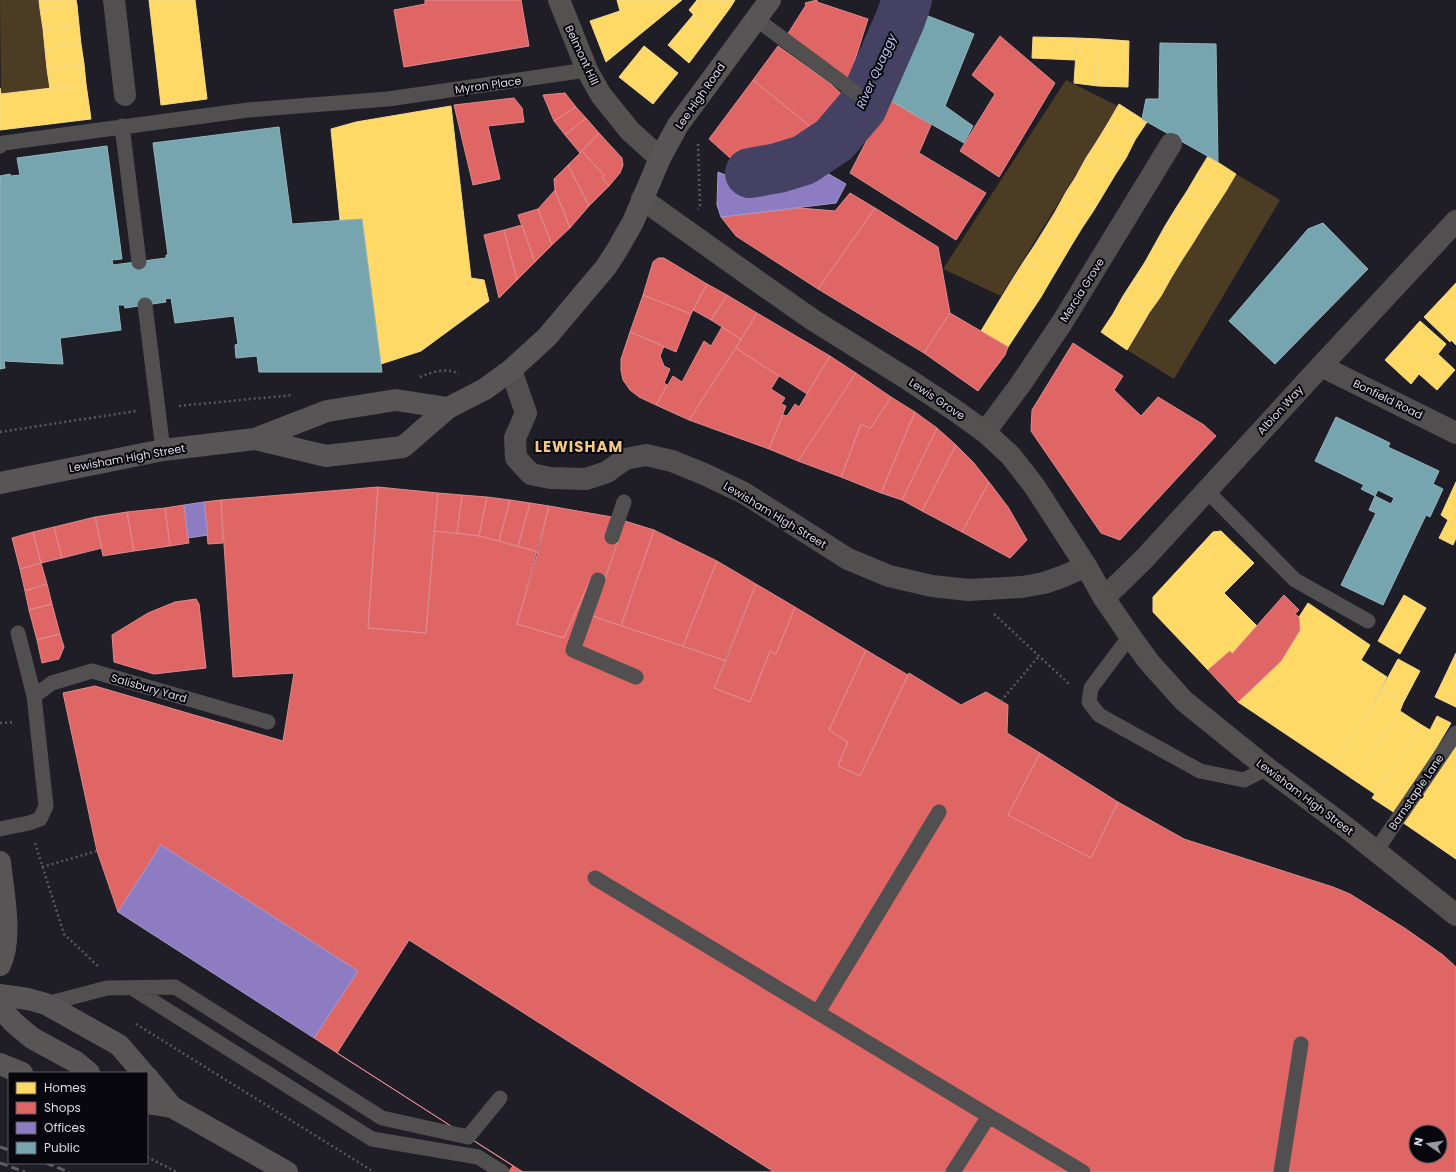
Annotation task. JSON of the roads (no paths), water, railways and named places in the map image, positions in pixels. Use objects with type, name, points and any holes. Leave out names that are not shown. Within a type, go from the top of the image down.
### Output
[{"type":"highway","name":"Lee High Road","points":[[642,198],[660,158],[685,115],[770,0]]},
{"type":"highway","name":"Lewisham High Street","points":[[255,439],[326,456],[403,447],[448,408],[485,389],[511,370],[547,336],[606,267],[633,222],[642,198]]},
{"type":"highway","name":"Lewisham High Street","points":[[0,483],[163,450],[255,439],[327,411],[396,400],[448,408]]},
{"type":"highway","points":[[0,862],[6,941],[3,959],[0,965]]},
{"type":"highway","points":[[0,995],[28,998],[46,1004],[119,1045],[142,1072]]},
{"type":"highway","points":[[0,1007],[13,1022],[32,1038],[76,1062],[87,1072]]},
{"type":"highway","points":[[0,1064],[20,1072]]},
{"type":"highway","points":[[148,1078],[172,1107]]},
{"type":"highway","points":[[148,1103],[172,1107],[287,1172]]},
{"type":"street","points":[[114,0],[125,95]]},
{"type":"street","name":"Belmont Hill","points":[[559,0],[587,70],[601,95],[630,131],[660,158]]},
{"type":"street","name":"Mercia Grove","points":[[985,432],[1020,385],[1062,321],[1171,144]]},
{"type":"street","name":"Lewis Grove","points":[[642,198],[813,320],[954,409],[985,432],[1011,456],[1035,487],[1086,566],[1104,598],[1158,673]]},
{"type":"street","name":"Albion Way","points":[[1104,598],[1144,559],[1456,221]]},
{"type":"street","name":"Bonfield Road","points":[[1321,366],[1456,433]]},
{"type":"street","name":"Lewisham High Street","points":[[511,370],[526,413],[515,438],[516,458],[531,474],[550,478],[586,479],[607,472],[624,459],[646,455],[672,461],[704,474],[744,494],[848,559],[889,576],[932,586],[968,590],[1022,587],[1044,583],[1086,566]]},
{"type":"street","name":"Lewisham High Street","points":[[1158,673],[1184,701],[1267,768],[1376,851],[1456,915]]},
{"type":"lane","points":[[756,19],[859,95]]},
{"type":"lane","name":"Myron Place","points":[[0,146],[4,143],[122,126],[248,110],[388,98],[587,70]]},
{"type":"lane","points":[[122,126],[140,262]]},
{"type":"lane","points":[[145,305],[163,450]]},
{"type":"lane","points":[[1207,491],[1295,580],[1368,621]]},
{"type":"lane","points":[[612,537],[624,502]]},
{"type":"lane","points":[[598,580],[573,650],[636,677]]},
{"type":"lane","points":[[0,829],[29,824],[40,819],[46,806],[34,696],[18,633]]},
{"type":"lane","points":[[1130,636],[1091,688],[1089,702],[1099,715],[1200,771],[1244,780],[1267,768]]},
{"type":"lane","name":"Salisbury Yard","points":[[34,696],[52,683],[92,671],[268,722]]},
{"type":"lane","name":"Barnstaple Lane","points":[[1376,851],[1456,733]]},
{"type":"lane","points":[[818,1012],[939,812]]},
{"type":"lane","points":[[595,878],[1083,1172]]},
{"type":"lane","points":[[46,1004],[107,988],[175,987],[382,1118],[468,1137],[500,1098]]},
{"type":"lane","points":[[132,988],[372,1139],[478,1157],[502,1172]]},
{"type":"lane","points":[[1281,1172],[1301,1044]]},
{"type":"lane","points":[[953,1172],[989,1116]]},
{"type":"waterway","name":"River Quaggy","points":[[750,173],[778,168],[804,160],[834,140],[862,107],[900,20],[907,0]]},
{"type":"railway","points":[[0,1147],[8,1150]]},
{"type":"railway","points":[[0,1163],[25,1172]]},
{"type":"railway","points":[[49,1164],[69,1172]]},
{"type":"district","name":"LEWISHAM","points":[[579,446]]}]
